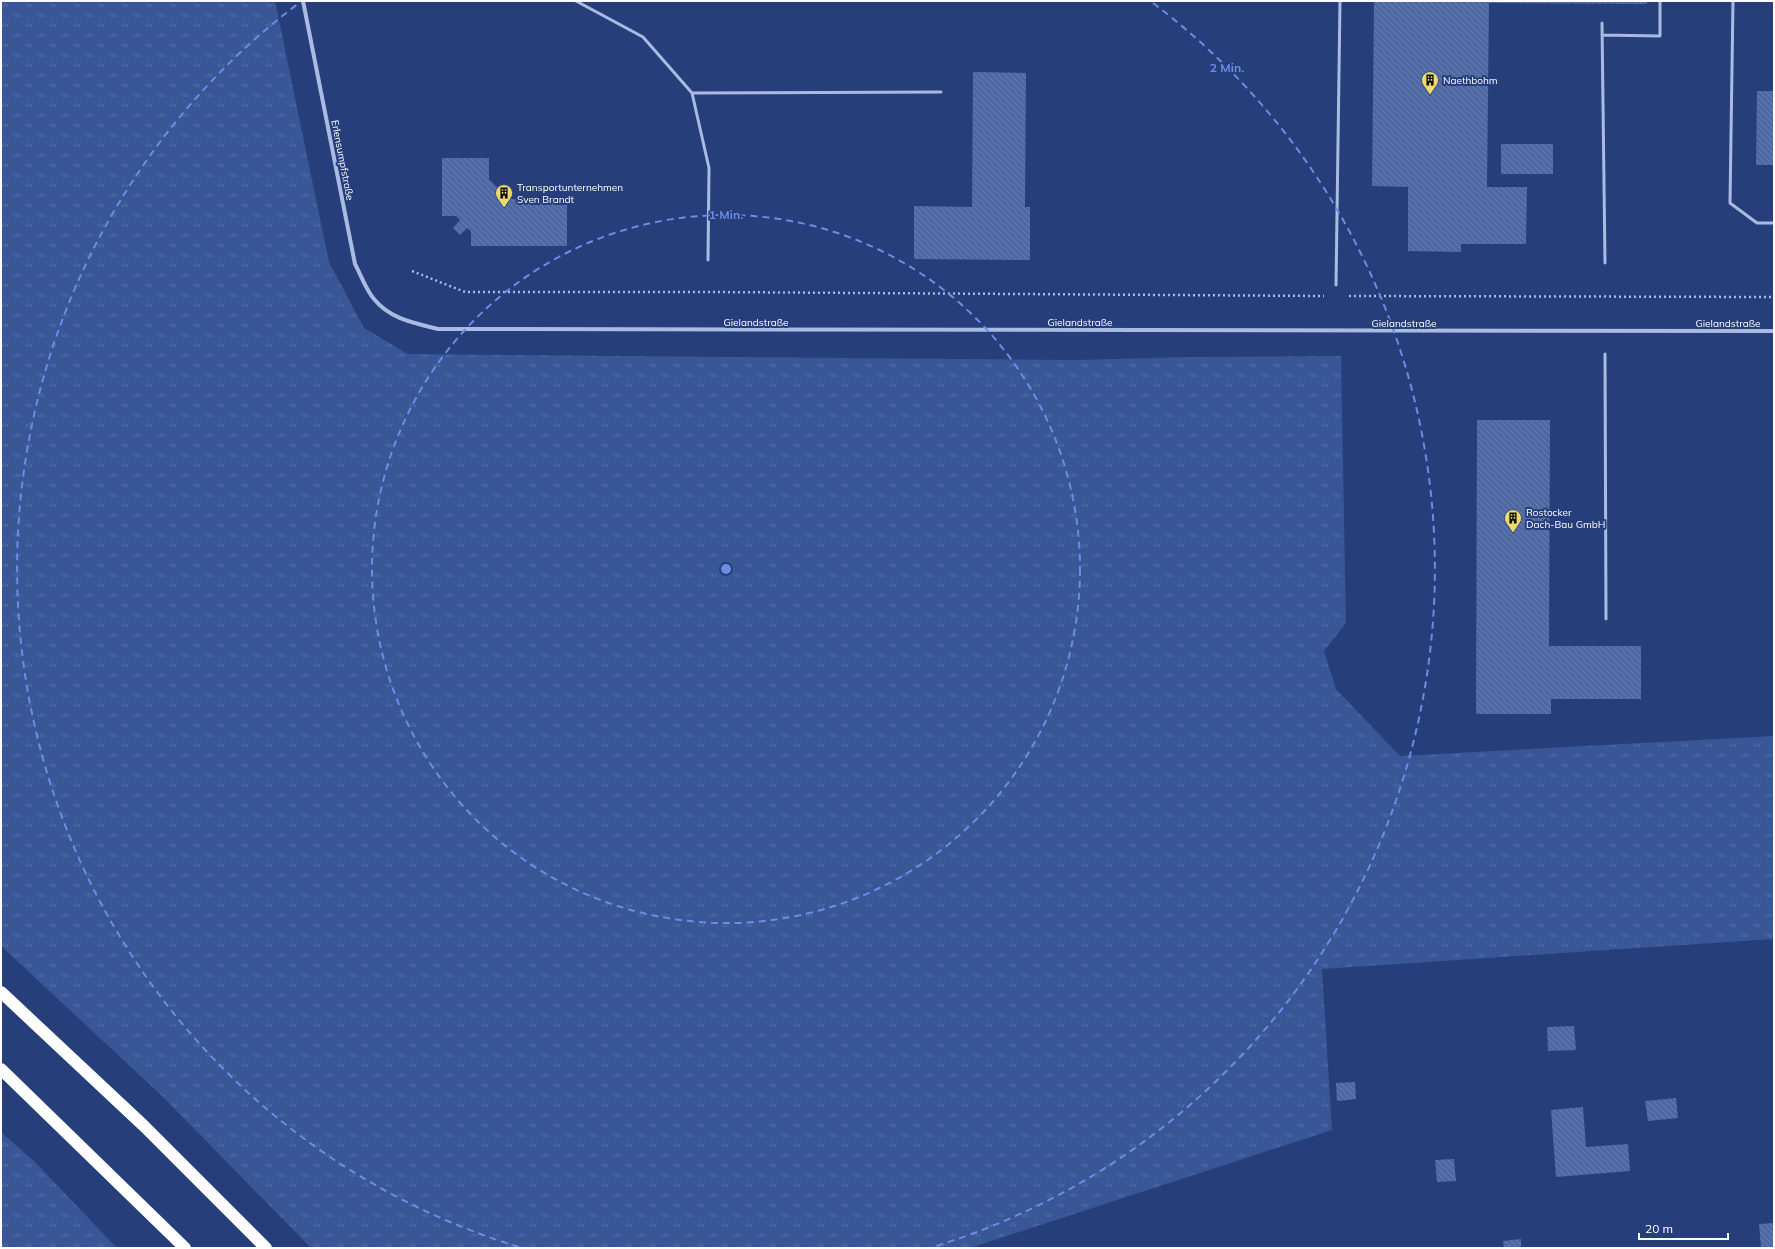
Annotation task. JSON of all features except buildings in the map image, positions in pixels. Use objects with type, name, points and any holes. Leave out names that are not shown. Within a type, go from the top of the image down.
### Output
[{"type":"highway","points":[[1,992],[144,1126],[266,1248]]},
{"type":"highway","points":[[1,1069],[185,1248]]},
{"type":"street","name":"Erlensumpfstraße","points":[[303,1],[355,264],[374,299],[388,313]]},
{"type":"street","name":"Gielandstraße","points":[[388,313],[407,322],[438,329],[1774,331]]},
{"type":"lane","points":[[576,1],[643,37],[692,93],[709,168],[708,260]]},
{"type":"lane","points":[[1336,285],[1340,1]]},
{"type":"lane","points":[[1602,35],[1660,36],[1660,1]]},
{"type":"lane","points":[[1733,1],[1730,202],[1757,223],[1774,223]]},
{"type":"lane","points":[[1602,23],[1605,263]]},
{"type":"lane","points":[[692,93],[941,92]]},
{"type":"lane","points":[[1605,354],[1606,619]]},
{"type":"path","points":[[412,271],[465,292],[1328,296]]},
{"type":"path","points":[[1344,296],[1774,297]]},
{"type":"green space","points":[[1,1],[275,1],[329,262],[364,328],[408,354],[1077,360],[1188,357],[1341,356],[1346,623],[1324,651],[1336,689],[1400,756],[1774,736],[1774,939],[1322,969],[1332,1130],[970,1248],[311,1248],[161,1095],[1,946]]},
{"type":"green space","points":[[1,1132],[34,1161],[117,1248],[1,1248]]},
{"type":"place","name":"Naethbohm","points":[[1430,95]]},
{"type":"place","name":"Transportunternehmen Sven Brandt","points":[[504,208]]},
{"type":"place","name":"Rostocker Dach-Bau GmbH","points":[[1513,533]]}]
